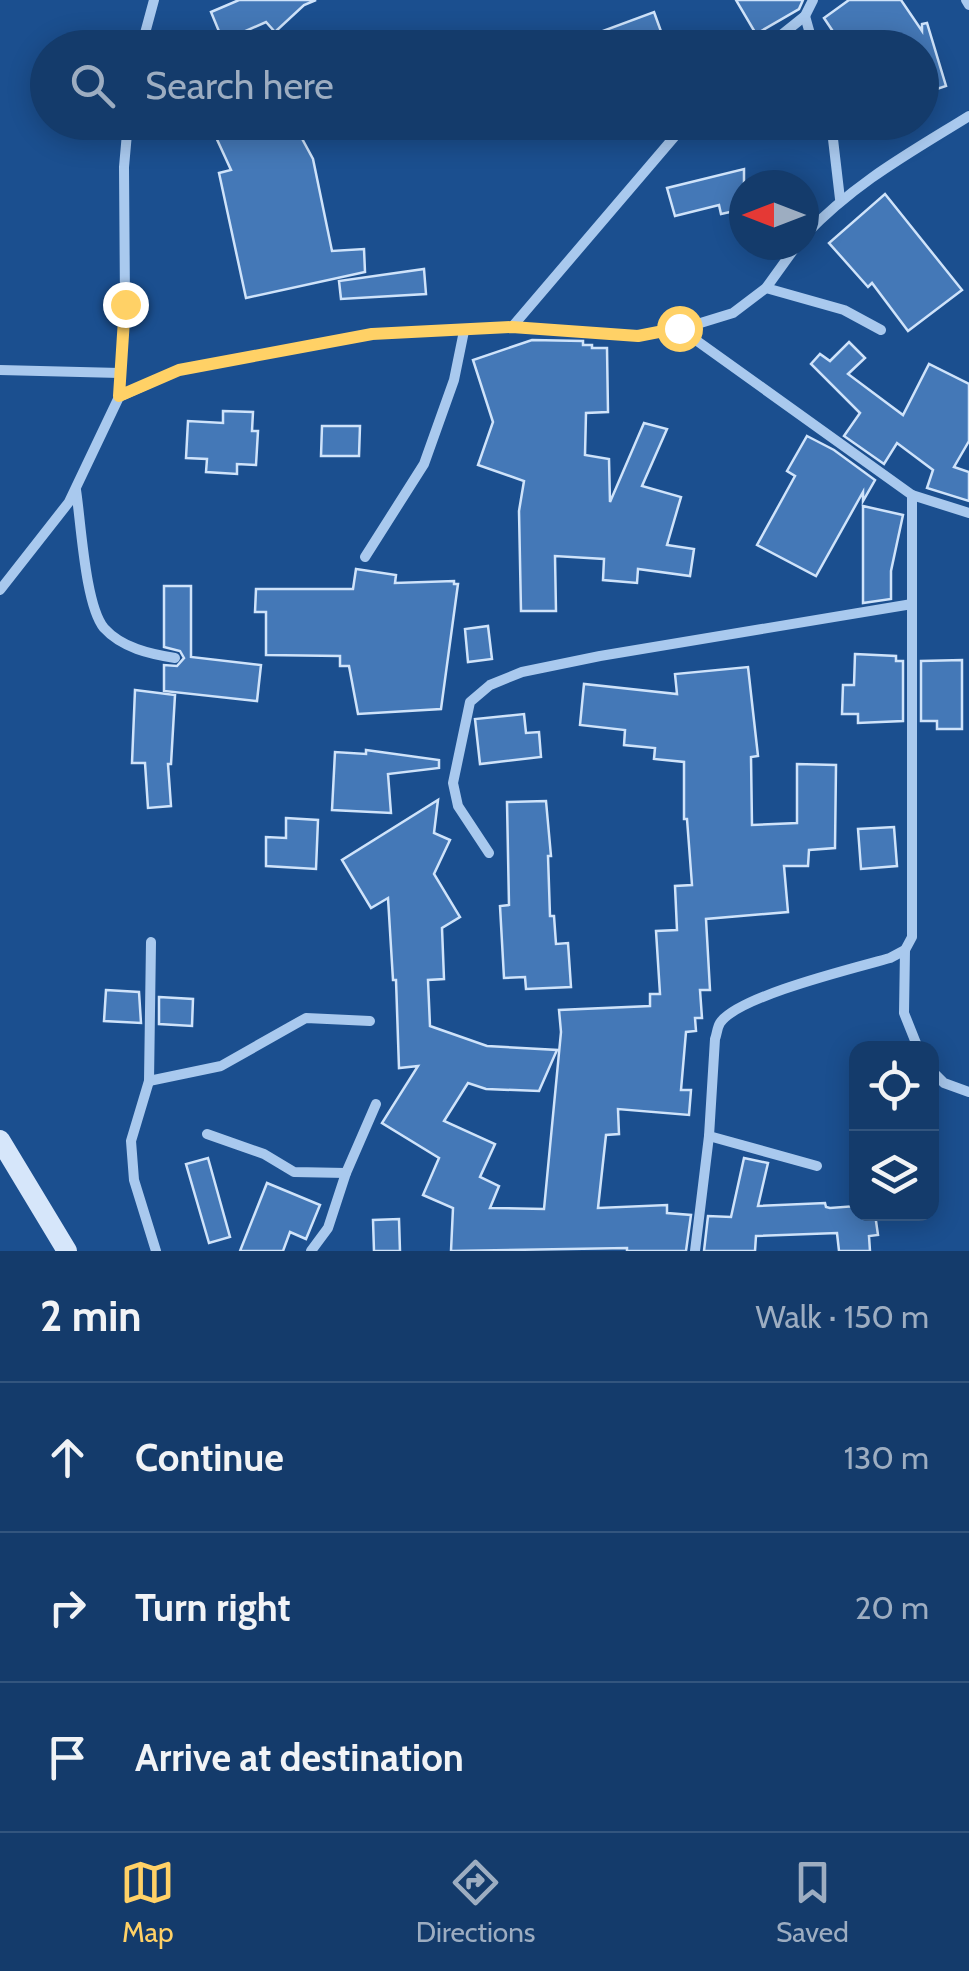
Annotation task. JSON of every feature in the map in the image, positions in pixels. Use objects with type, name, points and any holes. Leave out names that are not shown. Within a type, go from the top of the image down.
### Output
[{"type":"street","points":[[146,30],[154,0]]},
{"type":"street","points":[[788,30],[806,16],[813,0]]},
{"type":"street","points":[[806,16],[810,30]]},
{"type":"street","points":[[939,134],[969,116]]},
{"type":"street","points":[[0,590],[69,502],[119,396],[127,140]]},
{"type":"street","points":[[512,327],[672,140]]},
{"type":"street","points":[[834,140],[840,199]]},
{"type":"street","points":[[819,221],[874,174],[930,140]]},
{"type":"street","points":[[119,396],[179,370],[372,334],[512,327],[638,336],[679,328],[733,313],[766,288],[786,260]]},
{"type":"street","points":[[766,288],[844,310],[881,330]]},
{"type":"street","points":[[679,328],[912,494],[969,513]]},
{"type":"street","points":[[365,557],[424,464],[454,380],[464,331]]},
{"type":"street","points":[[0,370],[120,373]]},
{"type":"street","points":[[76,489],[90,592],[103,626],[147,654],[175,658]]},
{"type":"street","points":[[912,494],[914,892],[912,937],[905,950],[904,1013],[915,1041]]},
{"type":"street","points":[[489,852],[458,806],[453,783],[470,702],[490,685],[522,672],[600,656],[912,604]]},
{"type":"street","points":[[151,942],[149,1081],[131,1142],[134,1180],[156,1251]]},
{"type":"street","points":[[695,1251],[709,1136],[715,1038],[720,1024],[761,998],[905,950]]},
{"type":"street","points":[[149,1081],[222,1066],[306,1018],[370,1021]]},
{"type":"street","points":[[939,1078],[969,1092]]},
{"type":"street","points":[[311,1251],[328,1228],[346,1173],[376,1104]]},
{"type":"street","points":[[207,1134],[264,1154],[294,1172],[346,1173]]},
{"type":"street","points":[[709,1136],[817,1166]]},
{"type":"street","points":[[0,1140],[66,1251]]},
{"type":"building","points":[[239,0],[316,0],[304,5],[277,30],[266,22],[248,30],[218,30],[211,12]]},
{"type":"building","points":[[736,0],[803,0],[799,9],[763,30],[754,30]]},
{"type":"building","points":[[849,0],[901,0],[921,30],[832,30],[824,18]]},
{"type":"building","points":[[654,12],[660,30],[605,30]]},
{"type":"building","points":[[939,63],[946,86],[939,88]]},
{"type":"building","points":[[217,140],[303,140],[313,159],[332,251],[364,249],[365,272],[246,298],[219,173],[231,170]]},
{"type":"building","points":[[729,173],[729,212],[721,214],[719,205],[675,216],[667,188]]},
{"type":"building","points":[[885,194],[962,290],[908,331],[872,283],[868,287],[829,243]]},
{"type":"building","points":[[424,269],[426,294],[341,299],[339,281]]},
{"type":"building","points":[[532,340],[583,341],[583,345],[592,348],[607,348],[608,412],[586,413],[585,455],[609,459],[610,502],[644,423],[667,429],[642,486],[681,497],[667,545],[694,549],[690,576],[638,569],[637,583],[603,580],[604,559],[555,556],[556,611],[521,611],[519,511],[524,481],[478,465],[493,422],[473,360]]},
{"type":"building","points":[[849,342],[865,358],[848,374],[903,415],[929,364],[969,384],[969,441],[954,467],[969,472],[969,501],[927,488],[933,470],[897,443],[884,464],[844,436],[860,413],[811,364],[820,354],[830,361]]},
{"type":"building","points":[[223,411],[253,412],[252,431],[258,431],[256,465],[237,464],[237,474],[206,472],[207,459],[186,458],[188,421],[223,423]]},
{"type":"building","points":[[322,426],[360,426],[359,456],[321,456]]},
{"type":"building","points":[[807,436],[875,480],[863,501],[863,492],[816,576],[757,545],[795,476],[787,471]]},
{"type":"building","points":[[863,506],[903,515],[891,571],[891,599],[863,603]]},
{"type":"building","points":[[356,569],[396,575],[395,583],[458,584],[441,709],[358,714],[349,666],[340,666],[340,656],[266,655],[266,612],[255,612],[256,589],[353,589]]},
{"type":"building","points":[[164,586],[191,586],[191,657],[261,665],[257,701],[164,691],[164,665],[177,666],[184,658],[180,651],[164,647]]},
{"type":"building","points":[[488,626],[492,659],[468,662],[465,629]]},
{"type":"building","points":[[855,654],[896,656],[896,661],[903,661],[903,721],[858,723],[858,714],[842,714],[843,685],[854,685]]},
{"type":"building","points":[[962,660],[962,729],[937,729],[937,721],[921,721],[921,661]]},
{"type":"building","points":[[748,667],[758,756],[751,757],[752,825],[797,823],[797,764],[836,765],[835,848],[809,850],[808,866],[784,866],[788,912],[706,919],[710,990],[700,990],[702,1018],[695,1018],[696,1031],[686,1032],[681,1090],[691,1090],[689,1115],[618,1109],[619,1134],[606,1135],[598,1208],[667,1205],[667,1213],[691,1215],[686,1251],[451,1251],[453,1208],[423,1195],[439,1158],[382,1123],[418,1066],[399,1068],[388,898],[371,908],[342,860],[438,800],[434,833],[450,840],[434,874],[460,917],[442,928],[444,979],[428,980],[430,1026],[487,1046],[557,1050],[539,1091],[486,1089],[468,1083],[444,1121],[495,1144],[480,1177],[499,1186],[490,1208],[544,1209],[561,1032],[559,1010],[650,1006],[650,994],[660,994],[656,931],[677,930],[675,886],[692,885],[684,819],[684,762],[654,759],[655,748],[624,745],[625,730],[580,725],[584,684],[677,694],[675,674]]},
{"type":"building","points":[[135,690],[175,695],[168,764],[171,806],[148,808],[145,763],[132,763]]},
{"type":"building","points":[[524,714],[526,733],[539,732],[541,757],[480,764],[475,719]]},
{"type":"building","points":[[366,750],[439,760],[439,768],[388,774],[391,813],[332,810],[335,752],[366,754]]},
{"type":"building","points":[[546,801],[551,856],[550,916],[554,916],[556,944],[568,943],[571,987],[526,989],[525,977],[504,978],[500,906],[509,905],[507,802]]},
{"type":"building","points":[[286,818],[318,820],[316,869],[266,866],[266,837],[286,838]]},
{"type":"building","points":[[894,827],[897,866],[861,869],[858,829]]},
{"type":"building","points":[[106,990],[139,992],[141,1023],[104,1021]]},
{"type":"building","points":[[159,997],[193,999],[192,1026],[159,1024]]},
{"type":"building","points":[[208,1158],[230,1237],[209,1243],[186,1164]]},
{"type":"building","points":[[744,1158],[768,1163],[758,1206],[825,1203],[830,1208],[849,1207],[849,1221],[876,1221],[878,1235],[869,1236],[870,1251],[839,1251],[837,1233],[756,1236],[755,1251],[704,1251],[708,1216],[731,1217]]},
{"type":"building","points":[[267,1183],[320,1205],[306,1239],[290,1232],[283,1251],[240,1251]]},
{"type":"building","points":[[399,1219],[400,1251],[374,1251],[373,1220]]},
{"type":"route","points":[[125,304],[119,396],[179,370],[372,334],[512,327],[638,336],[679,328]]}]
